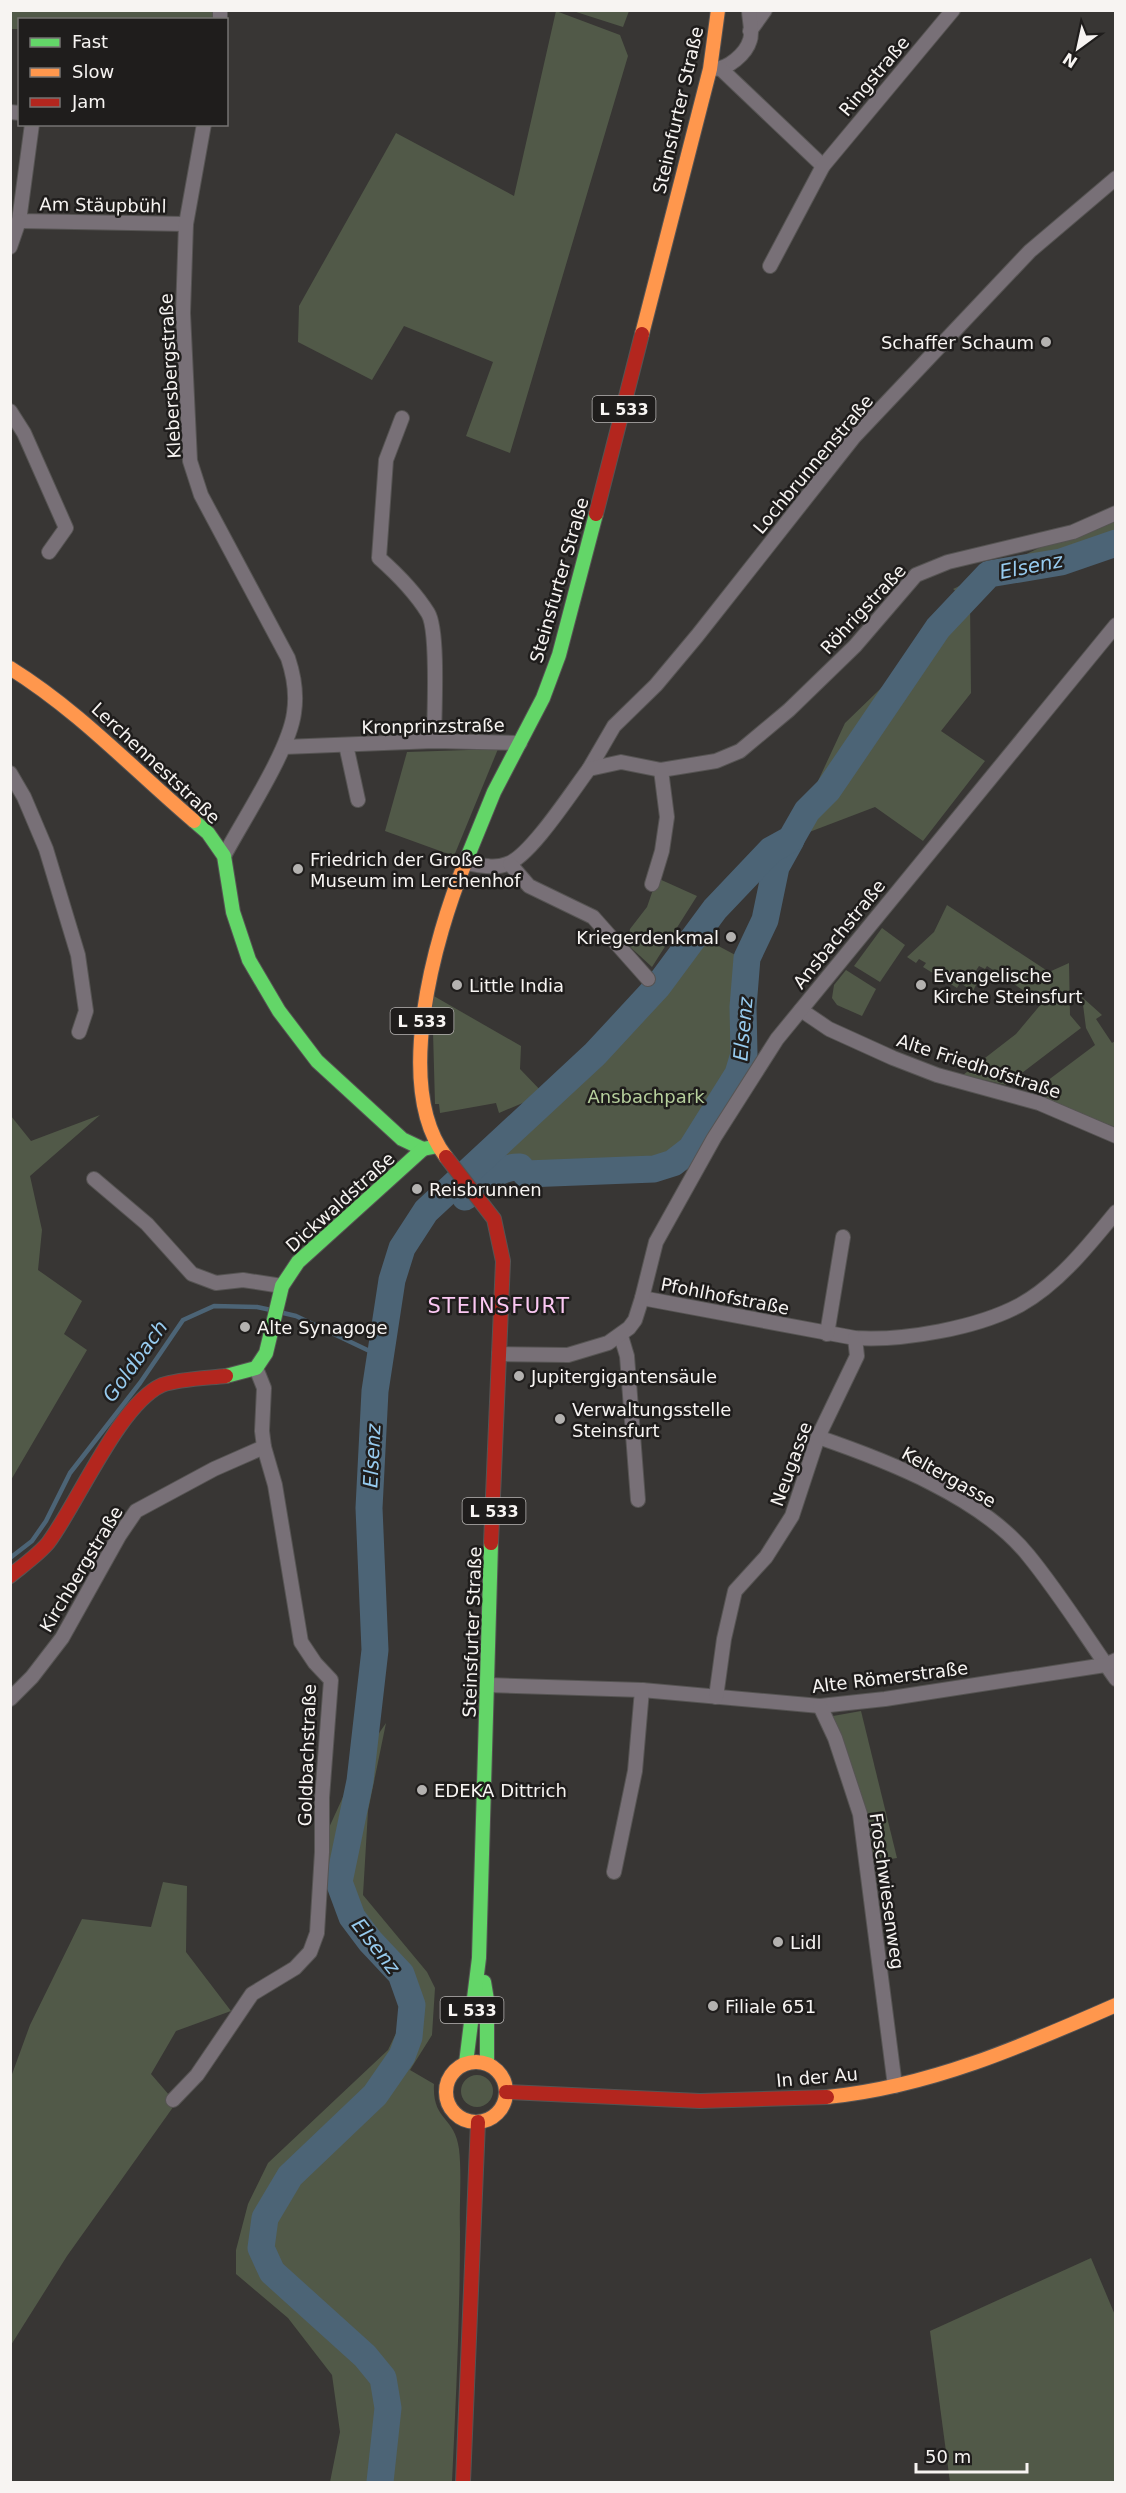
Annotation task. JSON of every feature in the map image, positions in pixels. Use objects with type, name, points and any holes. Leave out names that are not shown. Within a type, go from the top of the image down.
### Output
[{"type":"main road","name":"Steinsfurter Straße","points":[[466,2063],[479,1958],[503,1261],[494,1219],[438,1146],[425,1107],[422,1087],[423,1010],[435,950],[466,863],[494,792],[543,698],[570,616],[715,69],[718,10]]},
{"type":"main road","name":"Lerchenneststraße","points":[[10,668],[74,713],[208,833],[224,856],[233,912],[249,960],[279,1011],[339,1084],[402,1139],[423,1149]]},
{"type":"main road","points":[[423,1149],[438,1146]]},
{"type":"main road","name":"Dickwaldstraße","points":[[256,1368],[266,1353],[280,1293],[298,1262],[423,1149]]},
{"type":"main road","points":[[10,1576],[46,1545],[63,1521],[83,1482],[141,1400],[163,1385],[237,1374],[256,1368]]},
{"type":"main road","name":"Steinsfurter Straße","points":[[479,1958],[487,2000],[487,2063]]},
{"type":"main road","name":"In der Au","points":[[506,2092],[725,2100],[819,2097],[895,2086],[1030,2043],[1116,2005]]},
{"type":"main road","points":[[466,2063],[487,2063],[499,2072],[506,2092],[505,2102],[494,2116],[478,2122],[459,2117],[447,2102],[447,2083],[451,2074],[466,2063]]},
{"type":"main road","points":[[463,2482],[478,2122]]},
{"type":"street","points":[[748,10],[750,40],[735,61],[715,69],[823,166]]},
{"type":"street","points":[[750,31],[765,10]]},
{"type":"street","name":"Ringstraße","points":[[770,266],[823,166],[953,10]]},
{"type":"street","name":"Am Stäupbühl","points":[[10,247],[19,221],[32,126]]},
{"type":"street","name":"Klebersbergstraße","points":[[204,126],[186,224],[183,313],[190,461],[201,495],[288,658],[294,679],[294,714],[284,747]]},
{"type":"street","name":"Lochbrunnenstraße","points":[[589,769],[614,726],[656,685],[697,636],[854,437],[1030,250],[1116,178]]},
{"type":"street","name":"Am Stäupbühl","points":[[19,221],[186,224]]},
{"type":"street","points":[[10,411],[24,433],[66,528],[49,552]]},
{"type":"street","points":[[402,418],[386,460],[379,558],[396,573],[429,614],[435,661],[434,741]]},
{"type":"street","name":"Röhrigstraße","points":[[589,769],[621,762],[661,770],[716,761],[740,751],[789,710],[855,646],[916,575],[948,562],[1073,532],[1116,513]]},
{"type":"street","name":"Ansbachstraße","points":[[642,1298],[656,1242],[755,1072],[801,1010],[1116,625]]},
{"type":"street","name":"Kronprinzstraße","points":[[284,747],[434,741],[520,743]]},
{"type":"street","name":"Kronprinzstraße","points":[[346,745],[358,800]]},
{"type":"street","points":[[224,856],[284,747]]},
{"type":"street","points":[[466,863],[495,867],[510,864],[526,852],[589,769]]},
{"type":"street","points":[[652,884],[662,851],[667,817],[661,770]]},
{"type":"street","points":[[10,773],[24,797],[46,849],[78,955],[86,1011],[79,1032]]},
{"type":"street","points":[[510,864],[529,886],[593,917],[648,979]]},
{"type":"street","name":"Alte Friedhofstraße","points":[[801,1010],[829,1029],[892,1058],[937,1075],[1039,1103],[1116,1136]]},
{"type":"street","points":[[94,1179],[147,1224],[192,1274],[216,1283],[243,1280],[280,1293]]},
{"type":"street","name":"Pfohlhofstraße","points":[[621,1336],[635,1320],[642,1298],[855,1338],[871,1339],[951,1330],[1021,1305],[1061,1274],[1116,1212]]},
{"type":"street","points":[[827,1334],[843,1237]]},
{"type":"street","points":[[499,1354],[568,1355],[621,1336],[627,1356],[638,1500]]},
{"type":"street","name":"Neugasse","points":[[716,1697],[724,1639],[735,1591],[766,1557],[792,1516],[818,1437],[857,1356],[855,1338]]},
{"type":"street","name":"Goldbachstraße","points":[[173,2100],[197,2075],[252,1994],[295,1968],[310,1952],[316,1933],[322,1852],[322,1798],[331,1680],[315,1663],[301,1642],[275,1485],[264,1448],[262,1431],[264,1388],[256,1368]]},
{"type":"street","name":"Keltergasse","points":[[818,1437],[871,1455],[988,1517],[1027,1554],[1110,1662]]},
{"type":"street","name":"Kirchbergstraße","points":[[10,1699],[32,1677],[62,1638],[119,1536],[136,1511],[214,1469],[264,1448]]},
{"type":"street","points":[[1110,1662],[1116,1679]]},
{"type":"street","name":"Alte Römerstraße","points":[[488,1685],[642,1690],[820,1706],[885,1699],[1110,1662]]},
{"type":"street","points":[[614,1872],[635,1771],[642,1690]]},
{"type":"street","name":"Froschwiesenweg","points":[[820,1706],[835,1738],[860,1814],[895,2086]]},
{"type":"green space","points":[[11,11],[220,11],[220,18],[18,18],[18,29],[11,29]]},
{"type":"green space","points":[[556,11],[620,35],[628,56],[510,453],[466,436],[493,362],[404,326],[372,380],[298,342],[299,306],[396,133],[514,196]]},
{"type":"green space","points":[[573,11],[629,11],[623,27]]},
{"type":"green space","points":[[1115,520],[1115,549],[1055,566],[1002,569],[970,601],[971,693],[941,731],[985,761],[923,841],[875,807],[791,839],[845,723],[970,602],[953,589],[1041,547]]},
{"type":"green space","points":[[498,749],[454,856],[385,831],[407,752]]},
{"type":"green space","points":[[657,878],[697,896],[652,967],[627,944],[630,929],[647,907]]},
{"type":"green space","points":[[947,905],[1049,972],[1069,963],[1070,1015],[1081,1028],[1006,1085],[963,1075],[1016,1034],[1042,1003],[987,966],[985,969],[979,966],[973,975],[979,979],[973,991],[960,983],[957,988],[923,967],[926,963],[919,959],[916,963],[907,957],[934,932]]},
{"type":"green space","points":[[882,928],[905,945],[880,982],[854,966]]},
{"type":"green space","name":"Ansbachpark","points":[[709,941],[741,958],[741,1029],[736,1073],[690,1146],[671,1161],[503,1163],[491,1158],[559,1096]]},
{"type":"green space","points":[[846,970],[876,989],[862,1016],[837,1005],[832,998],[834,985]]},
{"type":"green space","points":[[432,995],[521,1046],[520,1069],[544,1094],[499,1113],[496,1103],[440,1113],[439,1104],[435,1104]]},
{"type":"green space","points":[[1082,997],[1102,1015],[1096,1019],[1112,1043],[1115,1041],[1115,1127],[1041,1099],[1043,1084],[1095,1045],[1086,1028]]},
{"type":"green space","points":[[100,1115],[30,1176],[42,1230],[38,1270],[82,1301],[64,1334],[87,1350],[11,1480],[11,1116],[31,1141]]},
{"type":"green space","points":[[861,1711],[897,1858],[872,1862],[833,1716]]},
{"type":"green space","points":[[386,1723],[368,1811],[363,1895],[427,1972],[435,1988],[432,2035],[410,2070],[434,2084],[436,2105],[453,2130],[459,2149],[459,2294],[452,2482],[330,2482],[340,2432],[332,2375],[288,2318],[236,2274],[236,2250],[248,2204],[268,2163],[388,2050],[399,2027],[400,2002],[387,1971],[358,1945],[337,1910],[327,1880],[327,1832],[358,1764]]},
{"type":"green space","points":[[163,1882],[187,1886],[186,1952],[231,2011],[176,2031],[151,2074],[176,2103],[67,2256],[11,2345],[11,2077],[30,2025],[82,1919],[151,1927]]},
{"type":"green space","points":[[477,2075],[489,2079],[493,2091],[489,2103],[477,2107],[465,2103],[461,2091],[465,2079]]},
{"type":"green space","points":[[1091,2258],[1115,2315],[1115,2482],[950,2482],[930,2331]]},
{"type":"waterway","name":"Elsenz","points":[[380,2482],[388,2408],[383,2378],[365,2356],[272,2272],[261,2248],[265,2218],[290,2176],[375,2095],[402,2056],[409,2037],[412,2005],[401,1974],[370,1941],[352,1917],[339,1882],[360,1781],[375,1650],[369,1508],[375,1391],[392,1280],[402,1248],[426,1211],[595,1054],[658,986],[715,909],[771,850],[791,839],[807,811],[828,790],[938,628],[989,574],[1061,562],[1116,543]]},
{"type":"waterway","name":"Elsenz","points":[[465,1197],[490,1177],[512,1167],[520,1167],[526,1174],[654,1169],[673,1163],[691,1149],[738,1074],[744,1054],[743,1007],[747,958],[765,920],[776,867],[791,840]]},
{"type":"waterway","name":"Goldbach","points":[[10,1558],[32,1541],[46,1521],[70,1473],[140,1383],[183,1320],[214,1306],[257,1307],[271,1310]]},
{"type":"waterway","name":"Goldbach","points":[[279,1312],[296,1316],[380,1356]]},
{"type":"traffic: fast","points":[[465,863],[494,792],[543,698],[559,655],[596,514]]},
{"type":"traffic: fast","points":[[194,821],[208,833],[224,856],[233,912],[249,960],[279,1011],[317,1061],[402,1139],[423,1149],[438,1146]]},
{"type":"traffic: fast","points":[[226,1376],[256,1368],[266,1353],[282,1286],[298,1262],[423,1149]]},
{"type":"traffic: fast","points":[[466,2063],[479,1958],[491,1543]]},
{"type":"traffic: fast","points":[[484,1982],[487,2000],[487,2063]]},
{"type":"traffic: slow","points":[[642,334],[710,69],[718,10]]},
{"type":"traffic: slow","points":[[10,668],[82,722],[194,821]]},
{"type":"traffic: slow","points":[[446,1157],[430,1127],[422,1092],[420,1053],[424,1012],[432,970],[453,894],[465,863]]},
{"type":"traffic: slow","points":[[827,2097],[902,2084],[975,2063],[1116,2005]]},
{"type":"traffic: slow","points":[[470,2062],[482,2062],[493,2067],[501,2075],[506,2092],[504,2104],[493,2117],[482,2122],[470,2122],[459,2117],[451,2109],[446,2098],[446,2086],[451,2075],[459,2067],[470,2062]]},
{"type":"traffic: jam","points":[[596,514],[642,334]]},
{"type":"traffic: jam","points":[[446,1157],[494,1219],[503,1261],[491,1543]]},
{"type":"traffic: jam","points":[[10,1576],[48,1543],[115,1433],[130,1412],[146,1396],[169,1383],[226,1376]]},
{"type":"traffic: jam","points":[[506,2092],[700,2101],[827,2097]]},
{"type":"traffic: jam","points":[[463,2482],[478,2122]]},
{"type":"place","name":"Schaffer Schaum","points":[[1046,342]]},
{"type":"place","name":"Friedrich der Große Museum im Lerchenhof","points":[[298,869]]},
{"type":"place","name":"Kriegerdenkmal","points":[[731,937]]},
{"type":"place","name":"Little India","points":[[457,985]]},
{"type":"place","name":"Evangelische Kirche Steinsfurt","points":[[921,985]]},
{"type":"place","name":"Reisbrunnen","points":[[417,1189]]},
{"type":"place","name":"Alte Synagoge","points":[[245,1327]]},
{"type":"place","name":"Jupitergigantensäule","points":[[519,1376]]},
{"type":"place","name":"Verwaltungsstelle Steinsfurt","points":[[560,1419]]},
{"type":"place","name":"EDEKA Dittrich","points":[[422,1790]]},
{"type":"place","name":"Lidl","points":[[778,1942]]},
{"type":"place","name":"Filiale 651","points":[[713,2006]]},
{"type":"district","name":"STEINSFURT","points":[[499,1306]]}]
